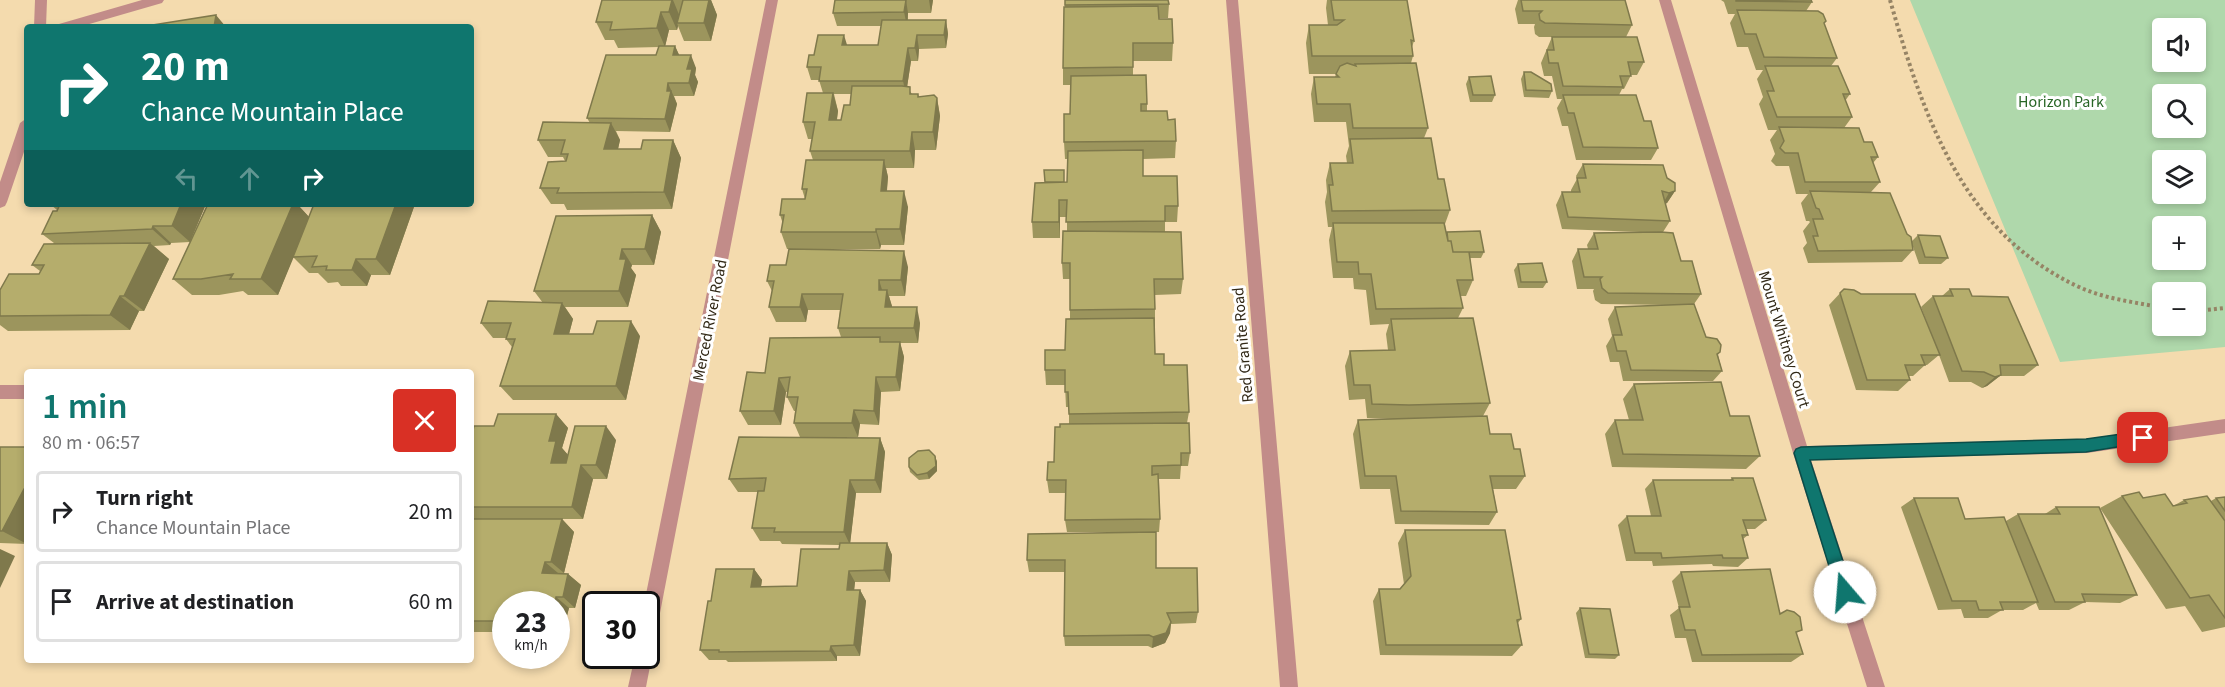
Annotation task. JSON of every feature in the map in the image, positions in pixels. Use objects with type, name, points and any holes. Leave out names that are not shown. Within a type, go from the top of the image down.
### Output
[{"type":"street","points":[[40,24],[41,0]]},
{"type":"street","points":[[74,24],[158,0]]},
{"type":"street","name":"Merced River Road","points":[[655,591],[772,0]]},
{"type":"street","name":"Red Granite Road","points":[[1232,0],[1289,687]]},
{"type":"street","name":"Mount Whitney Court","points":[[1665,0],[1801,453],[1876,687]]},
{"type":"street","points":[[0,202],[24,132]]},
{"type":"street","points":[[0,392],[24,392]]},
{"type":"street","points":[[1801,453],[2086,446],[2225,426]]},
{"type":"street","points":[[637,687],[640,669]]},
{"type":"path","points":[[1890,0],[1923,109],[1952,171],[2001,235],[2046,269],[2080,287],[2152,305]]},
{"type":"path","points":[[2206,310],[2225,308]]},
{"type":"green space","name":"Horizon Park","points":[[1910,0],[2225,0],[2225,347],[2060,362]]},
{"type":"building","points":[[602,0],[672,0],[669,12],[661,12],[657,28],[610,30],[612,22],[596,22]]},
{"type":"building","points":[[683,0],[709,0],[704,23],[677,23]]},
{"type":"building","points":[[835,0],[906,0],[904,12],[833,13]]},
{"type":"building","points":[[1065,0],[1168,0],[1169,4],[1065,5]]},
{"type":"building","points":[[1331,0],[1407,0],[1414,41],[1411,40],[1413,56],[1312,56],[1309,25],[1337,25],[1344,20],[1334,20]]},
{"type":"building","points":[[1521,0],[1625,0],[1632,25],[1545,23],[1540,20],[1539,14],[1542,11],[1523,11]]},
{"type":"building","points":[[1811,0],[1812,2],[1736,1]]},
{"type":"building","points":[[1158,6],[1159,19],[1172,19],[1173,43],[1133,43],[1133,67],[1063,68],[1064,7]]},
{"type":"building","points":[[1737,10],[1818,11],[1823,14],[1826,21],[1824,23],[1837,58],[1764,57],[1756,34],[1745,34]]},
{"type":"building","points":[[216,15],[214,24],[159,24]]},
{"type":"building","points":[[882,20],[946,20],[944,35],[917,35],[915,48],[908,48],[903,81],[819,81],[821,67],[807,67],[809,55],[814,55],[818,35],[844,35],[842,45],[878,45]]},
{"type":"building","points":[[1552,37],[1637,37],[1644,62],[1628,62],[1631,76],[1620,76],[1623,87],[1563,86],[1558,63],[1549,63],[1547,50],[1554,50]]},
{"type":"building","points":[[659,46],[675,46],[673,55],[691,55],[687,69],[692,69],[689,83],[668,83],[667,91],[671,91],[665,119],[587,118],[606,55],[656,55]]},
{"type":"building","points":[[1347,63],[1356,66],[1355,64],[1416,63],[1428,128],[1353,128],[1350,104],[1317,104],[1314,77],[1339,77],[1336,74],[1340,66]]},
{"type":"building","points":[[1765,66],[1838,66],[1850,94],[1843,94],[1852,117],[1777,117],[1767,91],[1774,91]]},
{"type":"building","points":[[1524,72],[1531,72],[1551,84],[1552,91],[1526,90]]},
{"type":"building","points":[[1146,75],[1147,104],[1141,104],[1141,111],[1167,111],[1168,120],[1175,119],[1176,141],[1064,142],[1064,114],[1070,114],[1071,76]]},
{"type":"building","points":[[1491,76],[1495,95],[1473,95],[1469,77]]},
{"type":"building","points":[[852,86],[902,86],[910,87],[910,94],[918,94],[918,97],[934,95],[937,98],[933,132],[912,132],[910,151],[810,151],[815,122],[803,122],[807,93],[833,93],[829,120],[841,120],[844,105],[850,105]]},
{"type":"building","points":[[1563,95],[1636,95],[1644,121],[1651,121],[1658,148],[1583,147],[1574,113],[1568,113]]},
{"type":"building","points":[[543,122],[611,123],[604,149],[641,149],[643,140],[673,140],[664,192],[557,193],[559,188],[540,188],[548,162],[566,161],[568,154],[561,154],[565,140],[538,140]]},
{"type":"building","points":[[1779,127],[1859,128],[1864,142],[1872,142],[1878,157],[1871,157],[1880,182],[1805,182],[1798,153],[1785,153],[1780,148],[1784,141]]},
{"type":"building","points":[[1431,138],[1438,179],[1444,179],[1450,210],[1332,211],[1329,185],[1333,185],[1330,163],[1353,163],[1350,139]]},
{"type":"building","points":[[1143,150],[1143,176],[1177,176],[1178,206],[1165,206],[1165,221],[1066,222],[1067,200],[1059,200],[1059,222],[1032,222],[1035,183],[1067,182],[1068,151]]},
{"type":"building","points":[[806,160],[884,160],[881,191],[904,191],[900,229],[876,229],[876,232],[781,232],[784,215],[780,215],[782,199],[805,199],[807,189],[802,189]]},
{"type":"building","points":[[1583,164],[1663,165],[1667,178],[1675,183],[1675,191],[1669,193],[1662,191],[1670,221],[1568,217],[1562,192],[1580,192],[1577,178],[1586,178]]},
{"type":"building","points":[[1044,170],[1064,170],[1064,182],[1045,182]]},
{"type":"building","points":[[1810,191],[1890,193],[1907,234],[1911,237],[1913,250],[1818,251],[1813,236],[1818,236],[1813,219],[1823,219]]},
{"type":"building","points":[[59,207],[180,207],[172,226],[42,234],[53,211],[57,211]]},
{"type":"building","points":[[207,207],[292,207],[261,279],[230,279],[233,274],[201,279],[173,279]]},
{"type":"building","points":[[313,207],[395,207],[376,259],[356,259],[352,270],[326,270],[327,266],[312,267],[317,256],[293,257]]},
{"type":"building","points":[[652,215],[645,249],[622,249],[620,259],[626,259],[619,291],[534,291],[556,216]]},
{"type":"building","points":[[1333,223],[1444,223],[1453,252],[1469,252],[1473,280],[1457,280],[1463,308],[1376,309],[1371,274],[1359,274],[1358,262],[1337,262]]},
{"type":"building","points":[[1063,231],[1181,232],[1183,279],[1154,279],[1155,309],[1070,310],[1070,263],[1062,263]]},
{"type":"building","points":[[1480,231],[1484,252],[1453,252],[1447,232]]},
{"type":"building","points":[[1594,233],[1673,233],[1681,261],[1692,261],[1701,294],[1608,293],[1602,288],[1600,279],[1602,277],[1584,277],[1578,249],[1598,249]]},
{"type":"building","points":[[1918,235],[1940,236],[1948,258],[1925,257]]},
{"type":"building","points":[[150,243],[124,296],[120,296],[110,315],[0,316],[0,290],[9,274],[39,274],[44,265],[32,265],[44,244]]},
{"type":"building","points":[[789,249],[904,251],[901,280],[879,280],[879,290],[887,290],[885,307],[917,307],[914,328],[838,328],[843,294],[802,294],[800,307],[769,307],[774,281],[767,281],[770,265],[786,265]]},
{"type":"building","points":[[1542,263],[1547,282],[1521,282],[1518,264]]},
{"type":"building","points":[[1844,289],[1854,290],[1861,294],[1915,294],[1940,355],[1921,355],[1925,365],[1905,365],[1910,380],[1867,380],[1840,293]]},
{"type":"building","points":[[1950,289],[1969,289],[1972,296],[2008,297],[2038,365],[2000,365],[2001,375],[1995,377],[1984,372],[1962,371],[1933,296],[1953,296]]},
{"type":"building","points":[[488,301],[562,303],[554,334],[593,334],[597,321],[631,321],[616,386],[500,386],[515,339],[506,339],[511,323],[481,323]]},
{"type":"building","points":[[1694,304],[1706,337],[1717,339],[1721,345],[1720,352],[1717,354],[1722,371],[1631,370],[1626,351],[1617,351],[1613,335],[1622,335],[1615,307]]},
{"type":"building","points":[[1154,318],[1155,354],[1164,354],[1164,365],[1187,365],[1189,412],[1069,414],[1068,392],[1065,392],[1065,370],[1045,370],[1045,350],[1065,350],[1066,319]]},
{"type":"building","points":[[1473,318],[1490,403],[1372,404],[1370,385],[1354,385],[1350,351],[1395,350],[1391,319]]},
{"type":"building","points":[[880,337],[880,342],[900,342],[896,377],[876,377],[874,411],[854,410],[852,423],[794,423],[798,397],[787,397],[790,377],[779,378],[774,411],[740,411],[747,372],[765,373],[770,338]]},
{"type":"building","points":[[1721,382],[1730,416],[1749,416],[1760,456],[1623,454],[1615,420],[1643,420],[1634,384]]},
{"type":"building","points":[[498,414],[556,414],[549,441],[556,441],[551,463],[566,463],[575,426],[606,426],[596,465],[581,465],[572,507],[474,507],[474,426],[494,426]]},
{"type":"building","points":[[1487,416],[1490,434],[1511,434],[1514,449],[1520,449],[1525,476],[1490,476],[1497,512],[1401,511],[1396,476],[1365,476],[1358,420]]},
{"type":"building","points":[[1189,423],[1190,453],[1181,453],[1181,465],[1152,466],[1152,475],[1158,474],[1160,519],[1065,520],[1066,480],[1047,480],[1048,462],[1054,462],[1055,427],[1060,427],[1060,424]]},
{"type":"building","points":[[739,437],[880,438],[875,480],[850,480],[844,532],[774,532],[775,528],[752,528],[758,491],[764,491],[766,478],[729,479]]},
{"type":"building","points":[[0,447],[24,447],[24,489],[0,531]]},
{"type":"building","points":[[929,450],[935,456],[936,466],[927,473],[917,475],[909,467],[909,458],[918,451]]},
{"type":"building","points":[[1732,478],[1753,478],[1766,520],[1743,520],[1748,535],[1742,535],[1748,558],[1723,558],[1722,555],[1662,558],[1661,553],[1635,553],[1627,516],[1661,516],[1653,480],[1733,480]]},
{"type":"building","points":[[2139,492],[2143,498],[2165,494],[2173,506],[2187,503],[2184,500],[2207,496],[2225,521],[2225,618],[2209,595],[2190,598],[2122,496]]},
{"type":"building","points":[[2225,497],[2225,511],[2216,498]]},
{"type":"building","points":[[1914,498],[1958,498],[1965,519],[2004,517],[2038,602],[2000,602],[2003,610],[1979,610],[1976,601],[1952,601]]},
{"type":"building","points":[[2056,507],[2099,507],[2137,595],[2082,594],[2085,602],[2055,602],[2018,514],[2060,514]]},
{"type":"building","points":[[474,519],[562,519],[551,562],[545,562],[542,573],[568,574],[564,591],[492,591],[492,621],[474,621]]},
{"type":"building","points":[[1405,530],[1505,530],[1521,619],[1517,620],[1522,645],[1386,645],[1379,589],[1400,589],[1411,576]]},
{"type":"building","points":[[1156,532],[1156,568],[1197,568],[1198,612],[1167,613],[1171,622],[1166,633],[1153,637],[1149,635],[1064,636],[1065,560],[1027,560],[1028,534]]},
{"type":"building","points":[[840,543],[887,543],[884,570],[849,571],[847,590],[860,590],[854,645],[831,646],[830,651],[719,652],[719,650],[700,650],[716,569],[754,569],[751,587],[797,586],[801,549],[839,549]]},
{"type":"building","points":[[1770,569],[1780,614],[1787,610],[1800,617],[1802,630],[1796,632],[1803,654],[1702,655],[1695,630],[1685,630],[1679,607],[1690,607],[1681,572]]},
{"type":"building","points":[[1580,608],[1610,609],[1619,655],[1589,654]]},
{"type":"route","points":[[1845,592],[1801,453],[2086,446],[2143,438]]}]
